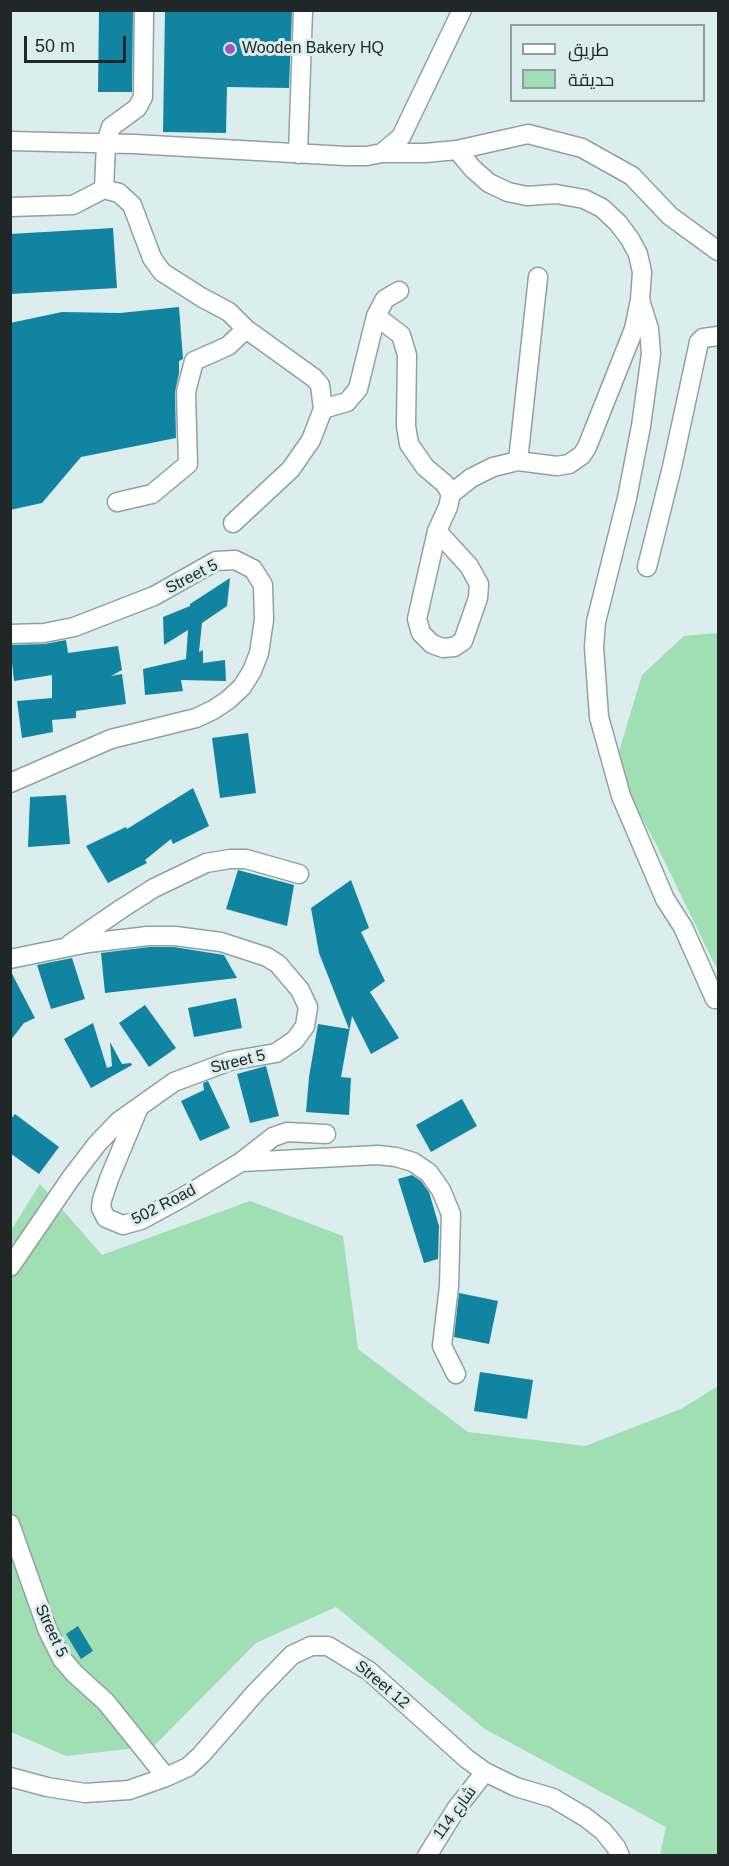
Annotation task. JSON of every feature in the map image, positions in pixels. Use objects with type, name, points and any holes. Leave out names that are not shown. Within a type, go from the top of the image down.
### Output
[{"type":"street","points":[[104,189],[106,143],[111,127],[137,108],[143,98],[144,10]]},
{"type":"street","points":[[298,154],[303,10]]},
{"type":"street","points":[[382,153],[401,137],[462,10]]},
{"type":"street","points":[[10,141],[106,143],[368,156],[382,153],[457,150],[528,134],[582,148],[632,176],[670,216],[718,251]]},
{"type":"street","points":[[437,531],[472,571],[479,584],[478,598],[463,640],[454,647],[443,648],[432,644],[421,633],[417,619],[437,531],[451,494],[471,478],[493,467],[518,461],[557,466],[569,464],[582,455],[634,329],[640,300],[642,272],[638,254],[618,223],[602,208],[584,200],[556,194],[526,196],[508,192],[481,176],[457,150]]},
{"type":"street","points":[[10,207],[73,205],[104,189],[119,193],[132,205],[152,258],[162,272],[229,312],[246,329],[314,378],[320,385],[322,409],[311,440],[291,469],[232,523]]},
{"type":"street","points":[[518,461],[538,277]]},
{"type":"street","points":[[322,409],[347,402],[358,389],[376,316],[385,299],[399,291]]},
{"type":"street","points":[[640,300],[649,329],[651,354],[641,426],[627,498],[596,622],[594,647],[599,717],[621,796],[665,899],[683,927],[715,999]]},
{"type":"street","points":[[376,316],[401,335],[407,355],[406,426],[409,444],[425,467],[445,484],[451,494]]},
{"type":"street","points":[[117,502],[152,494],[188,464],[186,392],[194,361],[228,346],[246,329]]},
{"type":"street","points":[[647,567],[672,467],[699,342],[703,338],[718,336]]},
{"type":"street","name":"Street 5","points":[[10,634],[44,633],[74,627],[154,596],[216,561],[235,560],[253,569],[263,585],[264,620],[259,653],[242,687],[228,700],[213,711],[196,718],[111,739],[10,783]]},
{"type":"street","points":[[67,947],[154,888],[206,863],[246,859],[299,874]]},
{"type":"street","name":"Street 5","points":[[10,959],[67,947],[148,936],[175,936],[221,942],[267,957],[278,964],[300,990],[308,1007],[305,1026],[294,1040],[276,1053],[230,1061],[174,1082],[119,1120],[97,1144],[10,1267]]},
{"type":"street","name":"502 Road","points":[[140,1107],[102,1200],[103,1214],[115,1223],[129,1224],[141,1220],[241,1162],[273,1137],[287,1132],[326,1134]]},
{"type":"street","points":[[241,1162],[378,1155],[413,1162],[429,1173],[441,1190],[451,1214],[450,1286],[442,1346],[456,1374]]},
{"type":"street","name":"Street 5","points":[[10,1524],[48,1631],[62,1659],[106,1702],[166,1776]]},
{"type":"street","name":"Street 12","points":[[10,1777],[47,1787],[85,1793],[129,1790],[188,1767],[287,1659],[302,1649],[320,1645],[328,1646],[369,1671],[467,1759],[485,1772],[516,1787],[553,1798],[585,1816],[603,1831],[620,1856]]},
{"type":"street","name":"شارع 114","points":[[427,1856],[456,1809],[485,1772]]},
{"type":"green space","points":[[718,633],[718,971],[656,844],[614,768],[642,675],[684,636]]},
{"type":"green space","points":[[40,1184],[102,1255],[250,1201],[343,1236],[358,1349],[468,1432],[585,1446],[681,1409],[718,1386],[718,1855],[660,1855],[666,1827],[485,1729],[336,1607],[256,1643],[154,1746],[66,1756],[11,1732],[10,1232]]},
{"type":"building","points":[[99,10],[133,10],[132,92],[98,92]]},
{"type":"building","name":"Wooden Bakery HQ","points":[[165,10],[292,10],[289,88],[227,87],[226,133],[163,132]]},
{"type":"building","points":[[113,228],[117,288],[10,294],[10,234]]},
{"type":"building","points":[[179,307],[183,359],[179,361],[175,392],[176,438],[81,457],[42,503],[10,510],[10,323],[62,312],[120,313]]},
{"type":"building","points":[[230,578],[227,606],[202,623],[199,652],[203,650],[203,663],[225,660],[226,681],[181,680],[183,691],[145,695],[143,669],[186,659],[188,630],[164,645],[163,617],[190,606]]},
{"type":"building","points":[[66,640],[68,653],[118,646],[122,670],[111,676],[122,674],[126,704],[76,711],[76,718],[52,720],[53,732],[22,738],[17,701],[52,698],[52,675],[14,681],[10,645],[45,644]]},
{"type":"building","points":[[248,733],[256,793],[220,798],[212,738]]},
{"type":"building","points":[[193,788],[209,826],[173,844],[171,839],[145,860],[147,863],[108,883],[86,846],[126,827],[127,829]]},
{"type":"building","points":[[66,795],[70,844],[28,847],[30,797]]},
{"type":"building","points":[[238,870],[294,885],[287,926],[226,909]]},
{"type":"building","points":[[351,880],[369,928],[361,932],[385,981],[370,992],[399,1038],[371,1054],[352,1016],[341,1077],[351,1078],[349,1115],[306,1112],[318,1024],[349,1029],[319,953],[311,908]]},
{"type":"building","points":[[149,947],[174,947],[224,955],[237,978],[105,993],[101,953]]},
{"type":"building","points":[[72,958],[85,999],[51,1009],[37,965]]},
{"type":"building","points":[[10,970],[35,1018],[24,1023],[10,1041]]},
{"type":"building","points":[[236,998],[242,1028],[194,1037],[188,1008]]},
{"type":"building","points":[[145,1005],[176,1048],[149,1067],[119,1023]]},
{"type":"building","points":[[93,1023],[107,1068],[112,1066],[110,1042],[122,1064],[131,1063],[132,1065],[91,1088],[64,1039]]},
{"type":"building","points":[[266,1066],[279,1116],[250,1123],[237,1074]]},
{"type":"building","points":[[208,1081],[230,1128],[200,1141],[181,1101],[204,1090],[203,1083]]},
{"type":"building","points":[[462,1099],[477,1126],[431,1152],[416,1125]]},
{"type":"building","points":[[15,1114],[59,1147],[39,1174],[10,1153],[10,1120]]},
{"type":"building","points":[[412,1175],[421,1181],[429,1192],[439,1226],[438,1259],[424,1263],[398,1179]]},
{"type":"building","points":[[459,1293],[498,1301],[489,1344],[454,1337]]},
{"type":"building","points":[[480,1372],[533,1380],[527,1419],[474,1411]]},
{"type":"building","points":[[78,1626],[93,1651],[81,1659],[66,1634]]},
{"type":"place","name":"Wooden Bakery HQ","points":[[230,49]]}]
